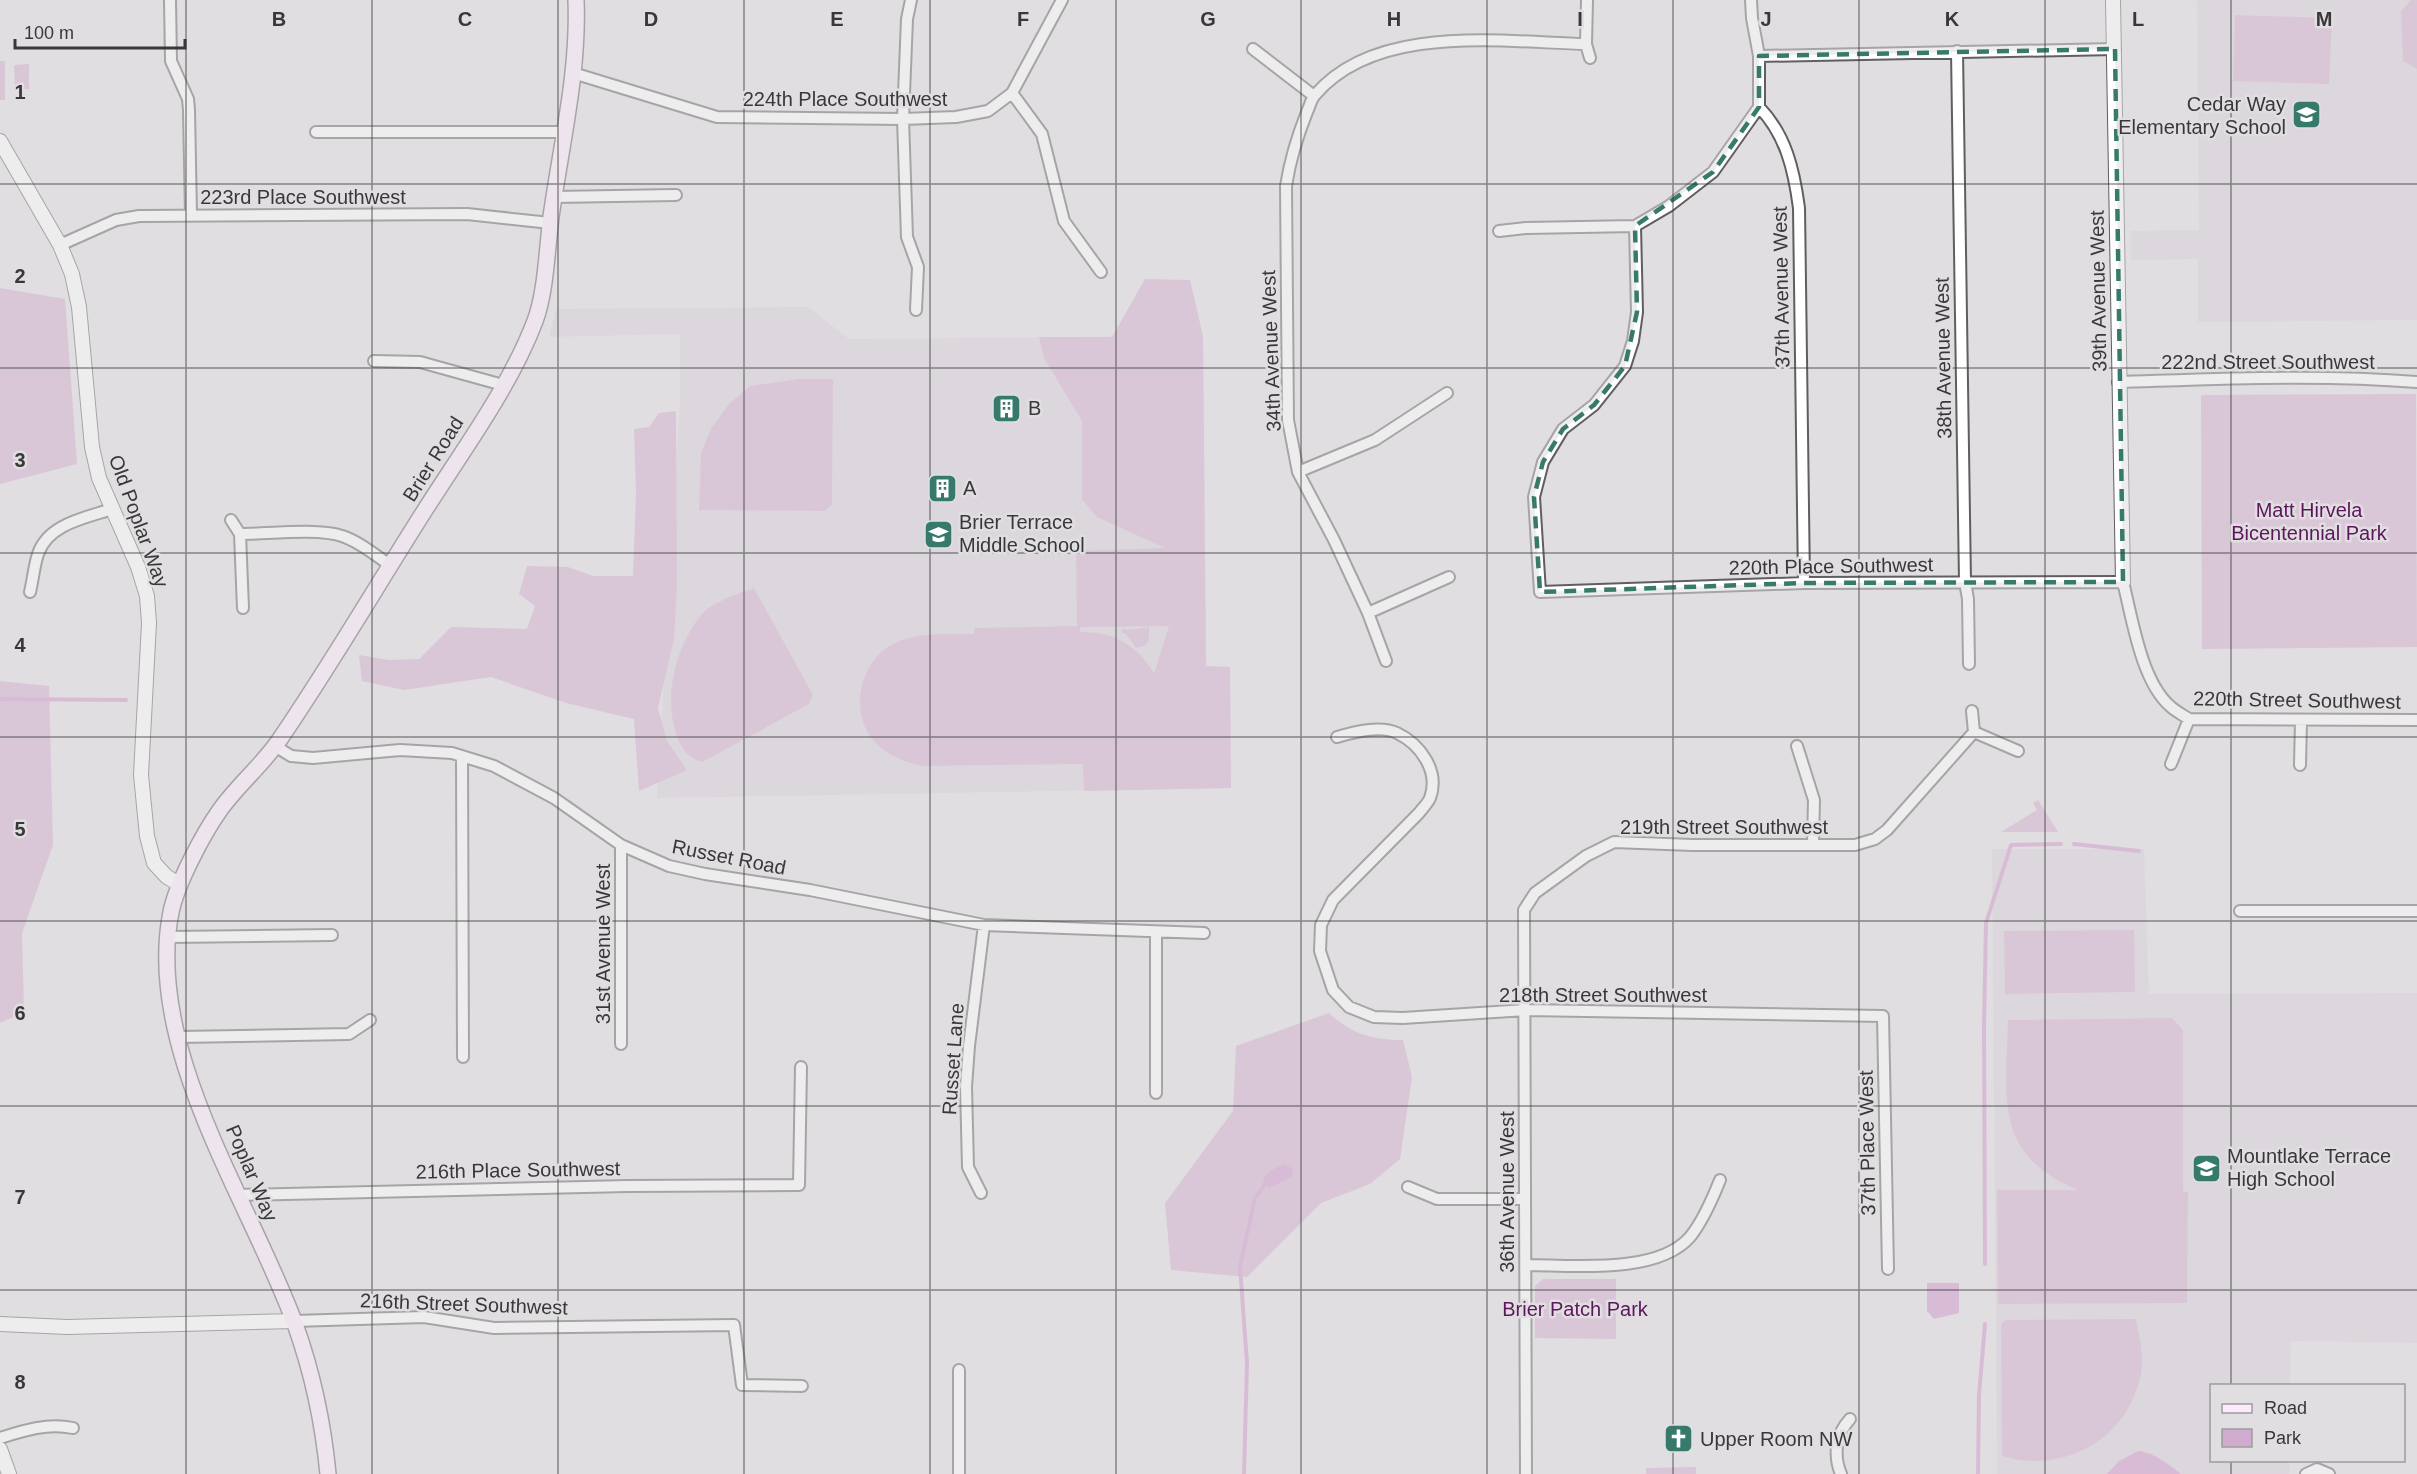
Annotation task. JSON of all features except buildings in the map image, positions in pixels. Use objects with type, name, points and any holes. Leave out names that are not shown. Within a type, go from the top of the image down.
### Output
[{"type":"main road","name":"Brier Road","points":[[180,885],[220,810],[275,746],[390,565],[503,385],[535,320],[573,73],[577,24],[576,0]]},
{"type":"main road","name":"Poplar Way","points":[[180,885],[172,909],[168,937],[168,981],[178,1037],[190,1083],[294,1321],[313,1375],[321,1409],[328,1474]]},
{"type":"street","points":[[170,0],[171,61],[188,99],[191,215]]},
{"type":"street","points":[[911,0],[907,19],[903,119],[907,237],[918,267],[916,310]]},
{"type":"street","name":"224th Place Southwest","points":[[573,73],[717,117],[903,119],[956,117],[988,111],[1012,93],[1062,0]]},
{"type":"street","points":[[1587,0],[1586,44],[1590,58]]},
{"type":"street","points":[[1499,231],[1526,228],[1635,226],[1669,206],[1713,172],[1759,107],[1759,56],[1751,0]]},
{"type":"street","name":"39th Avenue West","points":[[2113,0],[2123,582]]},
{"type":"street","points":[[1253,48],[1314,96],[1339,74],[1370,56],[1415,44],[1456,41],[1586,44]]},
{"type":"street","points":[[1759,56],[2115,49]]},
{"type":"street","name":"38th Avenue West","points":[[1957,51],[1965,582],[1968,599],[1969,664]]},
{"type":"street","points":[[1012,93],[1042,134],[1064,221],[1101,272]]},
{"type":"street","name":"34th Avenue West","points":[[1314,96],[1292,149],[1286,186],[1288,420],[1298,472],[1334,540],[1368,613],[1386,661]]},
{"type":"street","name":"37th Avenue West","points":[[1759,107],[1774,123],[1782,141],[1794,178],[1799,208],[1804,583]]},
{"type":"street","points":[[316,132],[563,132]]},
{"type":"street","name":"Old Poplar Way","points":[[0,141],[60,245],[72,274],[78,297],[92,447],[99,478],[138,567],[147,596],[149,623],[141,775],[147,836],[154,863],[166,876],[180,885]]},
{"type":"street","points":[[554,197],[676,195]]},
{"type":"street","name":"223rd Place Southwest","points":[[60,245],[116,220],[139,216],[467,214],[550,224]]},
{"type":"street","name":"220th Place Southwest","points":[[1635,226],[1637,312],[1633,341],[1625,366],[1594,405],[1563,429],[1543,462],[1534,497],[1540,592],[1804,583],[2123,582]]},
{"type":"street","points":[[374,361],[420,362],[503,385]]},
{"type":"street","name":"222nd Street Southwest","points":[[2118,382],[2266,379],[2383,379],[2417,382]]},
{"type":"street","points":[[1298,472],[1375,440],[1447,393]]},
{"type":"street","points":[[30,592],[38,554],[45,539],[58,528],[112,508]]},
{"type":"street","points":[[231,520],[240,534],[243,608]]},
{"type":"street","points":[[240,534],[321,533],[342,536],[363,546],[390,565]]},
{"type":"street","points":[[1368,613],[1449,578]]},
{"type":"street","name":"220th Street Southwest","points":[[2123,582],[2141,649],[2154,686],[2169,706],[2189,719],[2417,720]]},
{"type":"street","points":[[1972,711],[1974,732],[2018,751]]},
{"type":"street","points":[[2171,764],[2189,719]]},
{"type":"street","points":[[2300,765],[2301,721]]},
{"type":"street","name":"218th Street Southwest","points":[[1337,737],[1364,729],[1396,732],[1425,753],[1432,778],[1430,798],[1419,813],[1333,900],[1321,925],[1320,951],[1333,990],[1348,1007],[1374,1017],[1403,1018],[1526,1010],[1883,1016]]},
{"type":"street","name":"219th Street Southwest","points":[[1524,910],[1535,893],[1586,856],[1614,842],[1692,845],[1855,845],[1875,839],[1887,830],[1974,732]]},
{"type":"street","name":"Russet Road","points":[[275,746],[291,756],[313,758],[400,750],[452,753],[462,756],[494,766],[554,798],[621,845],[669,867],[810,890],[984,925],[1204,933]]},
{"type":"street","points":[[1797,746],[1814,800],[1814,845]]},
{"type":"street","points":[[462,756],[463,1057]]},
{"type":"street","name":"31st Avenue West","points":[[621,845],[621,1044]]},
{"type":"street","name":"36th Avenue West","points":[[1524,910],[1526,1474]]},
{"type":"street","points":[[2240,911],[2417,911]]},
{"type":"street","name":"Russet Lane","points":[[981,1193],[968,1167],[966,1087],[984,925]]},
{"type":"street","points":[[1156,932],[1156,1093]]},
{"type":"street","points":[[168,937],[332,935]]},
{"type":"street","name":"37th Place West","points":[[1883,1016],[1888,1269]]},
{"type":"street","points":[[178,1037],[350,1034],[370,1020]]},
{"type":"street","name":"216th Place Southwest","points":[[238,1195],[628,1186],[799,1185],[801,1067]]},
{"type":"street","points":[[1526,1265],[1632,1265],[1663,1256],[1689,1239],[1709,1206],[1720,1180]]},
{"type":"street","points":[[1408,1187],[1437,1199],[1524,1199]]},
{"type":"street","name":"216th Street Southwest","points":[[0,1324],[67,1327],[424,1317],[494,1328],[734,1325],[742,1385],[802,1386]]},
{"type":"street","points":[[959,1370],[959,1474]]},
{"type":"street","points":[[1841,1474],[1836,1454],[1838,1437],[1850,1419]]},
{"type":"street","points":[[0,1438],[40,1426],[58,1425],[74,1428]]},
{"type":"street","points":[[0,1449],[9,1474]]},
{"type":"street","points":[[2306,1474],[2316,1465],[2329,1474]]},
{"type":"highlighted area","points":[[2115,49],[2123,582],[1804,583],[1540,592],[1534,497],[1543,462],[1563,429],[1594,405],[1625,366],[1637,312],[1635,226],[1713,172],[1759,107],[1759,56]]},
{"type":"shaded area","name":"Cedar Way Elementary School","points":[[2197,0],[2417,0],[2417,320],[2198,322],[2198,259],[2131,260],[2131,231],[2199,230]]},
{"type":"shaded area","name":"Brier Terrace Middle School","points":[[808,307],[849,339],[1203,336],[1206,666],[1230,667],[1231,788],[657,798],[680,400],[680,334],[549,337],[556,309]]},
{"type":"shaded area","name":"Mountlake Terrace High School","points":[[1992,849],[2144,849],[2149,994],[2417,993],[2417,1343],[2291,1341],[2290,1384],[2210,1384],[2210,1462],[2290,1462],[2289,1474],[1997,1474]]},
{"type":"shaded area","points":[[1285,1164],[1293,1169],[1292,1177],[1269,1188],[1262,1182],[1268,1173]]},
{"type":"shaded area","points":[[1927,1283],[1959,1283],[1959,1313],[1934,1319],[1927,1311]]},
{"type":"shaded area","points":[[2138,1451],[2155,1456],[2181,1474],[2107,1474],[2119,1461]]},
{"type":"green space","points":[[2411,0],[2417,0],[2417,69],[2403,61],[2401,11]]},
{"type":"green space","points":[[2235,15],[2332,18],[2329,84],[2233,81]]},
{"type":"green space","points":[[0,61],[5,61],[5,100],[0,100]]},
{"type":"green space","points":[[29,64],[29,89],[15,89],[14,65]]},
{"type":"green space","points":[[1145,279],[1190,280],[1203,336],[1206,666],[1230,667],[1231,788],[1084,791],[1083,764],[921,766],[895,757],[873,740],[861,715],[860,701],[866,674],[882,652],[893,644],[912,637],[932,634],[974,634],[974,628],[1077,626],[1076,551],[1165,548],[1097,517],[1082,499],[1082,421],[1044,358],[1039,337],[1112,337]],"holes":[[[1169,626],[1154,673],[1132,647],[1103,634],[1080,632],[1080,627]]]},
{"type":"green space","points":[[0,288],[65,299],[77,464],[0,484]]},
{"type":"green space","points":[[799,379],[833,379],[832,504],[825,511],[699,510],[701,453],[711,429],[729,404],[750,386]]},
{"type":"green space","name":"Matt Hirvela Bicentennial Park","points":[[2416,394],[2417,647],[2202,649],[2201,395]]},
{"type":"green space","points":[[676,411],[677,583],[674,639],[658,708],[667,741],[687,770],[639,791],[634,719],[566,703],[491,677],[404,690],[362,681],[359,655],[389,660],[419,659],[451,627],[527,629],[535,606],[519,594],[527,566],[568,567],[593,576],[633,576],[636,492],[634,429],[649,427],[659,413]]},
{"type":"green space","points":[[754,588],[813,695],[809,704],[702,762],[684,750],[673,722],[672,690],[678,658],[692,628],[706,610],[726,598]]},
{"type":"green space","points":[[1149,627],[1149,641],[1144,646],[1136,648],[1126,634],[1121,632],[1123,628],[1127,630]]},
{"type":"green space","points":[[0,681],[49,686],[53,845],[22,933],[24,1012],[0,1023]]},
{"type":"green space","points":[[2038,800],[2058,832],[2001,832],[2037,810],[2033,803]]},
{"type":"green space","points":[[2134,930],[2135,992],[2005,994],[2004,931]]},
{"type":"green space","points":[[1329,1013],[1354,1031],[1382,1039],[1403,1040],[1412,1077],[1400,1159],[1370,1184],[1321,1203],[1247,1277],[1171,1270],[1165,1203],[1233,1111],[1236,1046]]},
{"type":"green space","points":[[2172,1018],[2183,1030],[2183,1191],[2188,1192],[2187,1303],[1998,1304],[1997,1190],[2078,1190],[2051,1176],[2031,1160],[2018,1141],[2010,1121],[2007,1099],[2008,1020]]},
{"type":"green space","name":"Brier Patch Park","points":[[1543,1279],[1616,1279],[1616,1339],[1535,1338],[1535,1286]]},
{"type":"green space","points":[[2136,1319],[2142,1357],[2140,1379],[2132,1401],[2120,1420],[2105,1436],[2088,1448],[2068,1456],[2047,1460],[2024,1460],[2002,1456],[2001,1324],[2005,1320]]},
{"type":"green space","points":[[1696,1467],[1696,1474],[1646,1474],[1646,1468]]},
{"type":"waterway","points":[[0,699],[126,700]]},
{"type":"waterway","points":[[1985,1264],[1986,923],[2011,845],[2061,844]]},
{"type":"waterway","points":[[2074,844],[2139,851]]},
{"type":"waterway","points":[[1244,1474],[1247,1363],[1240,1266],[1255,1198],[1264,1186]]},
{"type":"waterway","points":[[1978,1474],[1979,1395],[1985,1324]]},
{"type":"place","name":"Cedar Way Elementary School","points":[[2307,115]]},
{"type":"place","name":"B","points":[[1007,408]]},
{"type":"place","name":"A","points":[[942,488]]},
{"type":"place","name":"Brier Terrace Middle School","points":[[938,534]]},
{"type":"place","name":"Mountlake Terrace High School","points":[[2206,1168]]},
{"type":"place","name":"Upper Room NW","points":[[1679,1439]]}]
